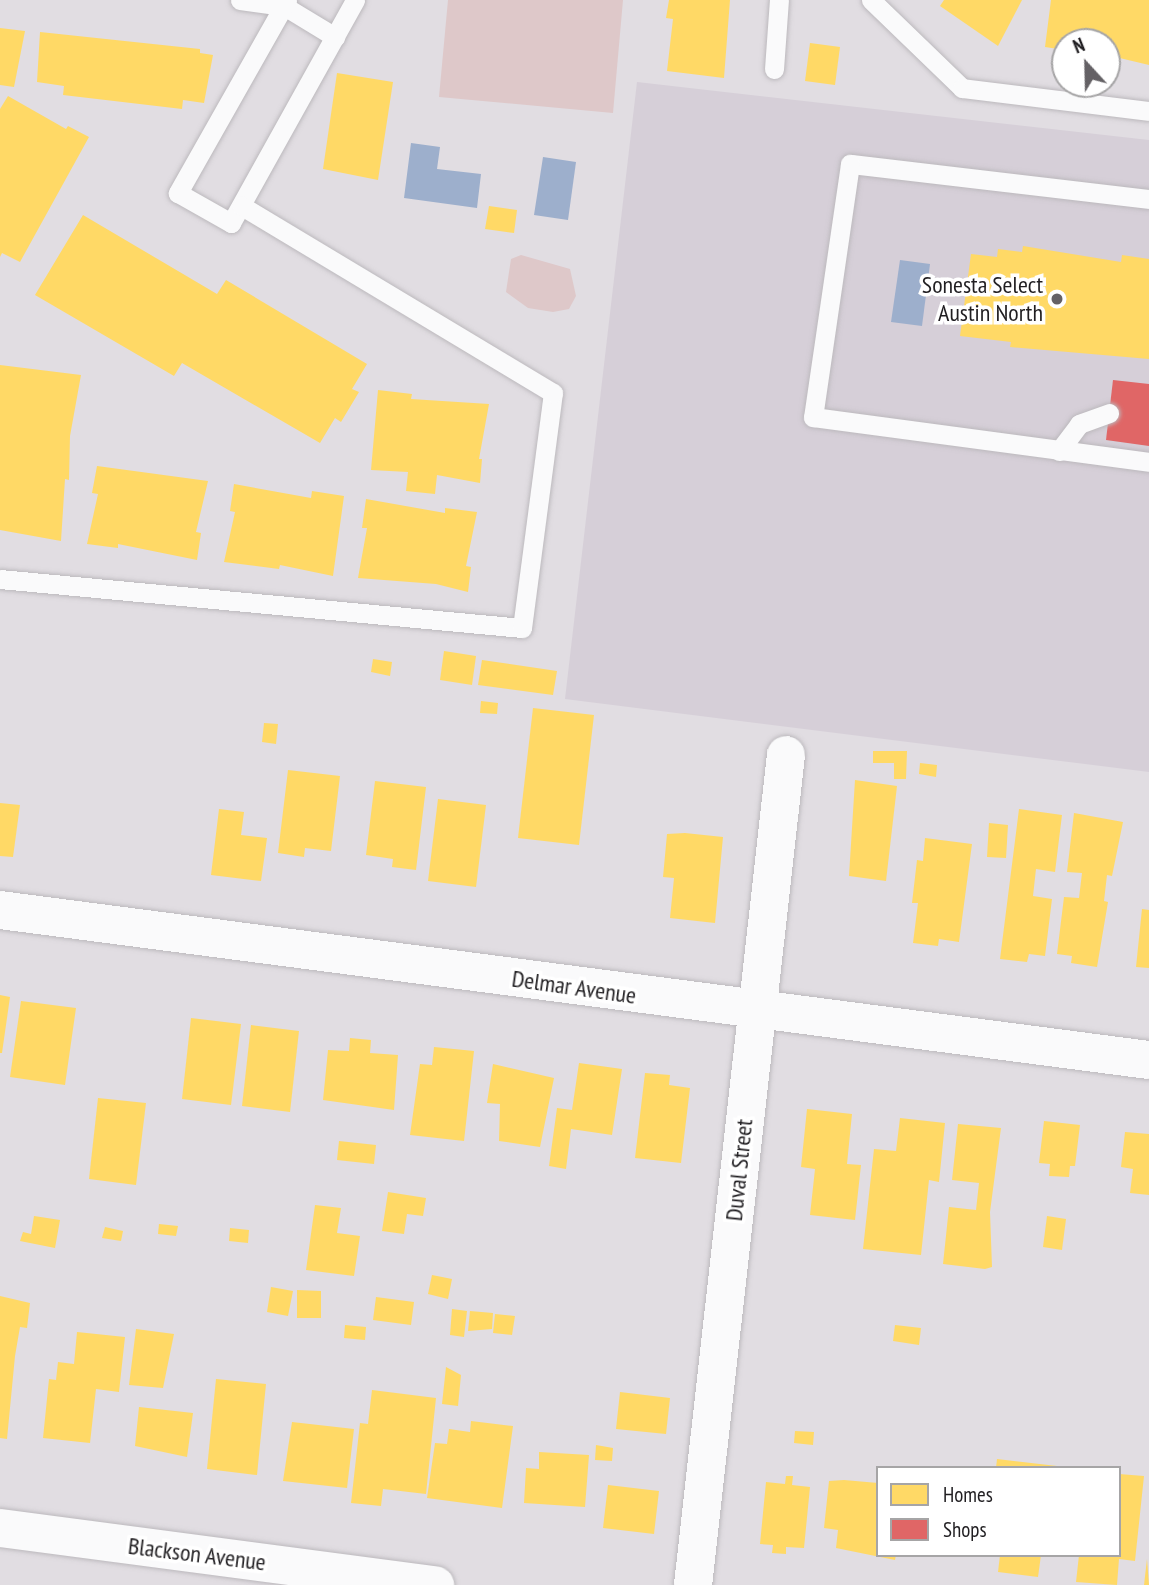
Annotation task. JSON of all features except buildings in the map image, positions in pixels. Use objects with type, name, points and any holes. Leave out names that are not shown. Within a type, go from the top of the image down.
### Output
[{"type":"street","name":"Duval Street","points":[[693,1585],[786,755]]},
{"type":"street","name":"Delmar Avenue","points":[[0,909],[757,1012],[1149,1060]]},
{"type":"street","name":"Blackson Avenue","points":[[0,1528],[435,1585]]},
{"type":"lane","points":[[240,0],[286,3],[335,37]]},
{"type":"lane","points":[[286,3],[178,193],[231,223],[355,0]]},
{"type":"lane","points":[[774,69],[779,0]]},
{"type":"lane","points":[[871,0],[962,88],[1149,111]]},
{"type":"lane","points":[[1149,199],[850,164],[813,417],[1149,462]]},
{"type":"lane","points":[[0,579],[522,628],[553,393],[242,205]]},
{"type":"lane","points":[[1059,451],[1079,424],[1110,413]]},
{"type":"shaded area","points":[[448,0],[623,0],[613,113],[439,97]]},
{"type":"shaded area","points":[[637,82],[1149,140],[1149,772],[565,699]]},
{"type":"shaded area","points":[[521,255],[570,269],[576,296],[569,309],[553,312],[528,308],[506,292],[511,259]]},
{"type":"water","points":[[411,143],[440,147],[437,169],[481,174],[477,208],[404,198]]},
{"type":"water","points":[[543,157],[576,162],[568,220],[534,215]]},
{"type":"water","points":[[900,260],[930,264],[922,326],[891,322]]},
{"type":"place","name":"Sonesta Select Austin North","points":[[1057,299]]}]
